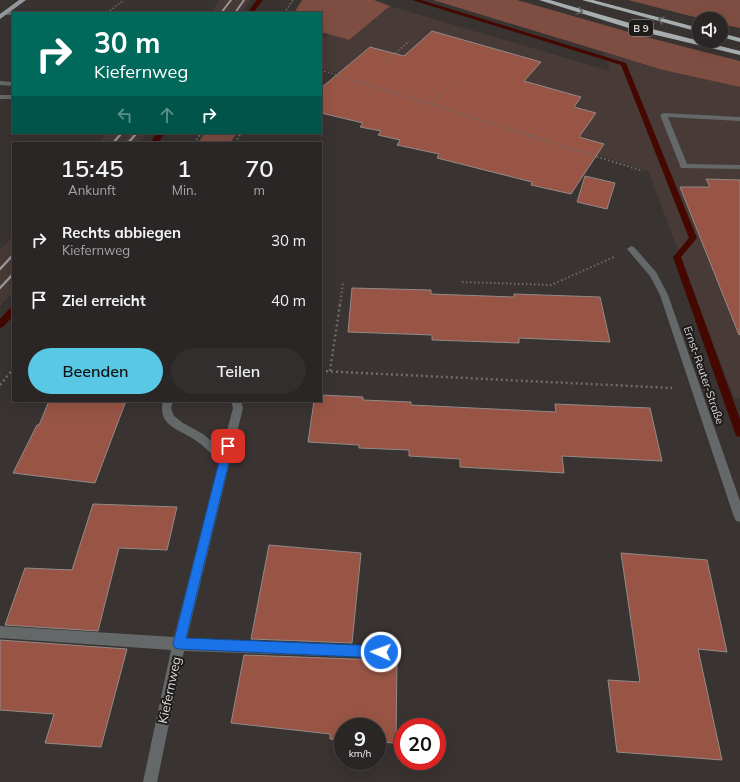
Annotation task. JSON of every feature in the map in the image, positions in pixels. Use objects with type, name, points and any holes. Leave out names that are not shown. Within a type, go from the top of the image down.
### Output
[{"type":"highway","name":"B 9","points":[[542,0],[638,28],[740,53]]},
{"type":"highway","name":"B 9","points":[[585,0],[692,28]]},
{"type":"highway","points":[[728,37],[740,40]]},
{"type":"main road","points":[[0,17],[23,0]]},
{"type":"street","points":[[6,13],[12,13]]},
{"type":"street","points":[[0,83],[12,84]]},
{"type":"street","points":[[0,97],[12,97]]},
{"type":"street","points":[[740,119],[664,115],[684,166],[740,166]]},
{"type":"street","name":"Ernst-Reuter-Straße","points":[[631,249],[653,274],[664,294],[740,517]]},
{"type":"street","points":[[168,402],[166,407],[169,416],[175,425],[197,435],[225,459]]},
{"type":"street","name":"Kiefernweg","points":[[150,782],[179,644],[238,408],[236,402]]},
{"type":"street","points":[[0,632],[179,644],[381,652]]},
{"type":"path","points":[[108,12],[124,0]]},
{"type":"path","points":[[285,12],[293,0]]},
{"type":"path","points":[[383,65],[409,41]]},
{"type":"path","points":[[322,70],[643,172]]},
{"type":"path","points":[[431,106],[450,85]]},
{"type":"path","points":[[462,282],[551,285],[631,249]]},
{"type":"path","points":[[330,371],[343,283]]},
{"type":"path","points":[[0,384],[12,370]]},
{"type":"path","points":[[322,371],[696,389]]},
{"type":"shaded area","points":[[219,0],[251,0],[242,12],[212,12]]},
{"type":"shaded area","points":[[302,0],[374,0],[390,6],[349,40],[322,32],[322,12],[295,12]]},
{"type":"shaded area","points":[[433,0],[517,0],[646,37],[740,61],[740,87],[663,70]]},
{"type":"shaded area","points":[[628,0],[740,0],[740,28],[728,25],[728,12],[692,12],[692,16]]},
{"type":"shaded area","points":[[390,6],[610,71],[603,52],[663,70],[740,87],[740,398],[734,398],[648,171],[322,68],[322,39],[329,34],[349,40]]},
{"type":"shaded area","points":[[106,134],[147,134],[141,142],[99,142]]},
{"type":"shaded area","points":[[204,134],[236,134],[231,142],[199,142]]},
{"type":"shaded area","points":[[12,237],[12,293],[0,306],[0,250]]},
{"type":"building","points":[[432,31],[541,62],[524,81],[581,97],[574,107],[596,113],[579,137],[604,144],[571,194],[531,185],[532,182],[437,158],[439,154],[397,145],[400,140],[378,135],[381,131],[360,127],[363,123],[322,113],[322,87],[370,47],[404,56]]},
{"type":"building","points":[[585,176],[615,183],[607,209],[577,202]]},
{"type":"building","points":[[706,179],[740,180],[739,335],[680,187],[710,187]]},
{"type":"building","points":[[352,288],[431,290],[431,294],[514,297],[514,294],[600,297],[610,342],[519,338],[519,343],[432,340],[432,335],[348,332]]},
{"type":"building","points":[[322,395],[363,397],[363,400],[411,402],[411,405],[556,412],[555,404],[650,408],[662,461],[562,456],[564,473],[460,467],[460,459],[409,456],[409,450],[359,448],[359,445],[308,442],[314,402],[322,402]]},
{"type":"building","points":[[49,402],[126,402],[95,483],[13,473],[37,425],[39,425]]},
{"type":"building","points":[[93,504],[177,507],[167,550],[119,548],[98,631],[5,625],[25,568],[72,570]]},
{"type":"building","points":[[269,545],[361,553],[352,643],[251,639]]},
{"type":"building","points":[[621,553],[707,560],[727,652],[698,649],[722,760],[617,752],[608,680],[640,682]]},
{"type":"building","points":[[0,640],[127,649],[101,747],[45,743],[54,714],[0,710]]},
{"type":"building","points":[[244,655],[381,660],[388,656],[397,657],[396,718],[394,718],[394,743],[386,742],[386,718],[334,718],[334,739],[330,739],[330,734],[231,723]]},
{"type":"waterway","points":[[251,12],[260,0]]},
{"type":"waterway","points":[[415,0],[624,64],[693,238],[677,257],[740,433]]},
{"type":"waterway","points":[[155,142],[160,134]]},
{"type":"waterway","points":[[0,325],[12,311]]},
{"type":"railway","points":[[222,12],[231,0]]},
{"type":"railway","points":[[236,12],[244,0]]},
{"type":"railway","points":[[114,142],[120,135]]},
{"type":"railway","points":[[129,142],[135,135]]},
{"type":"railway","points":[[0,269],[12,256]]},
{"type":"railway","points":[[0,288],[12,275]]},
{"type":"route","points":[[228,446],[179,644],[381,652]]}]
